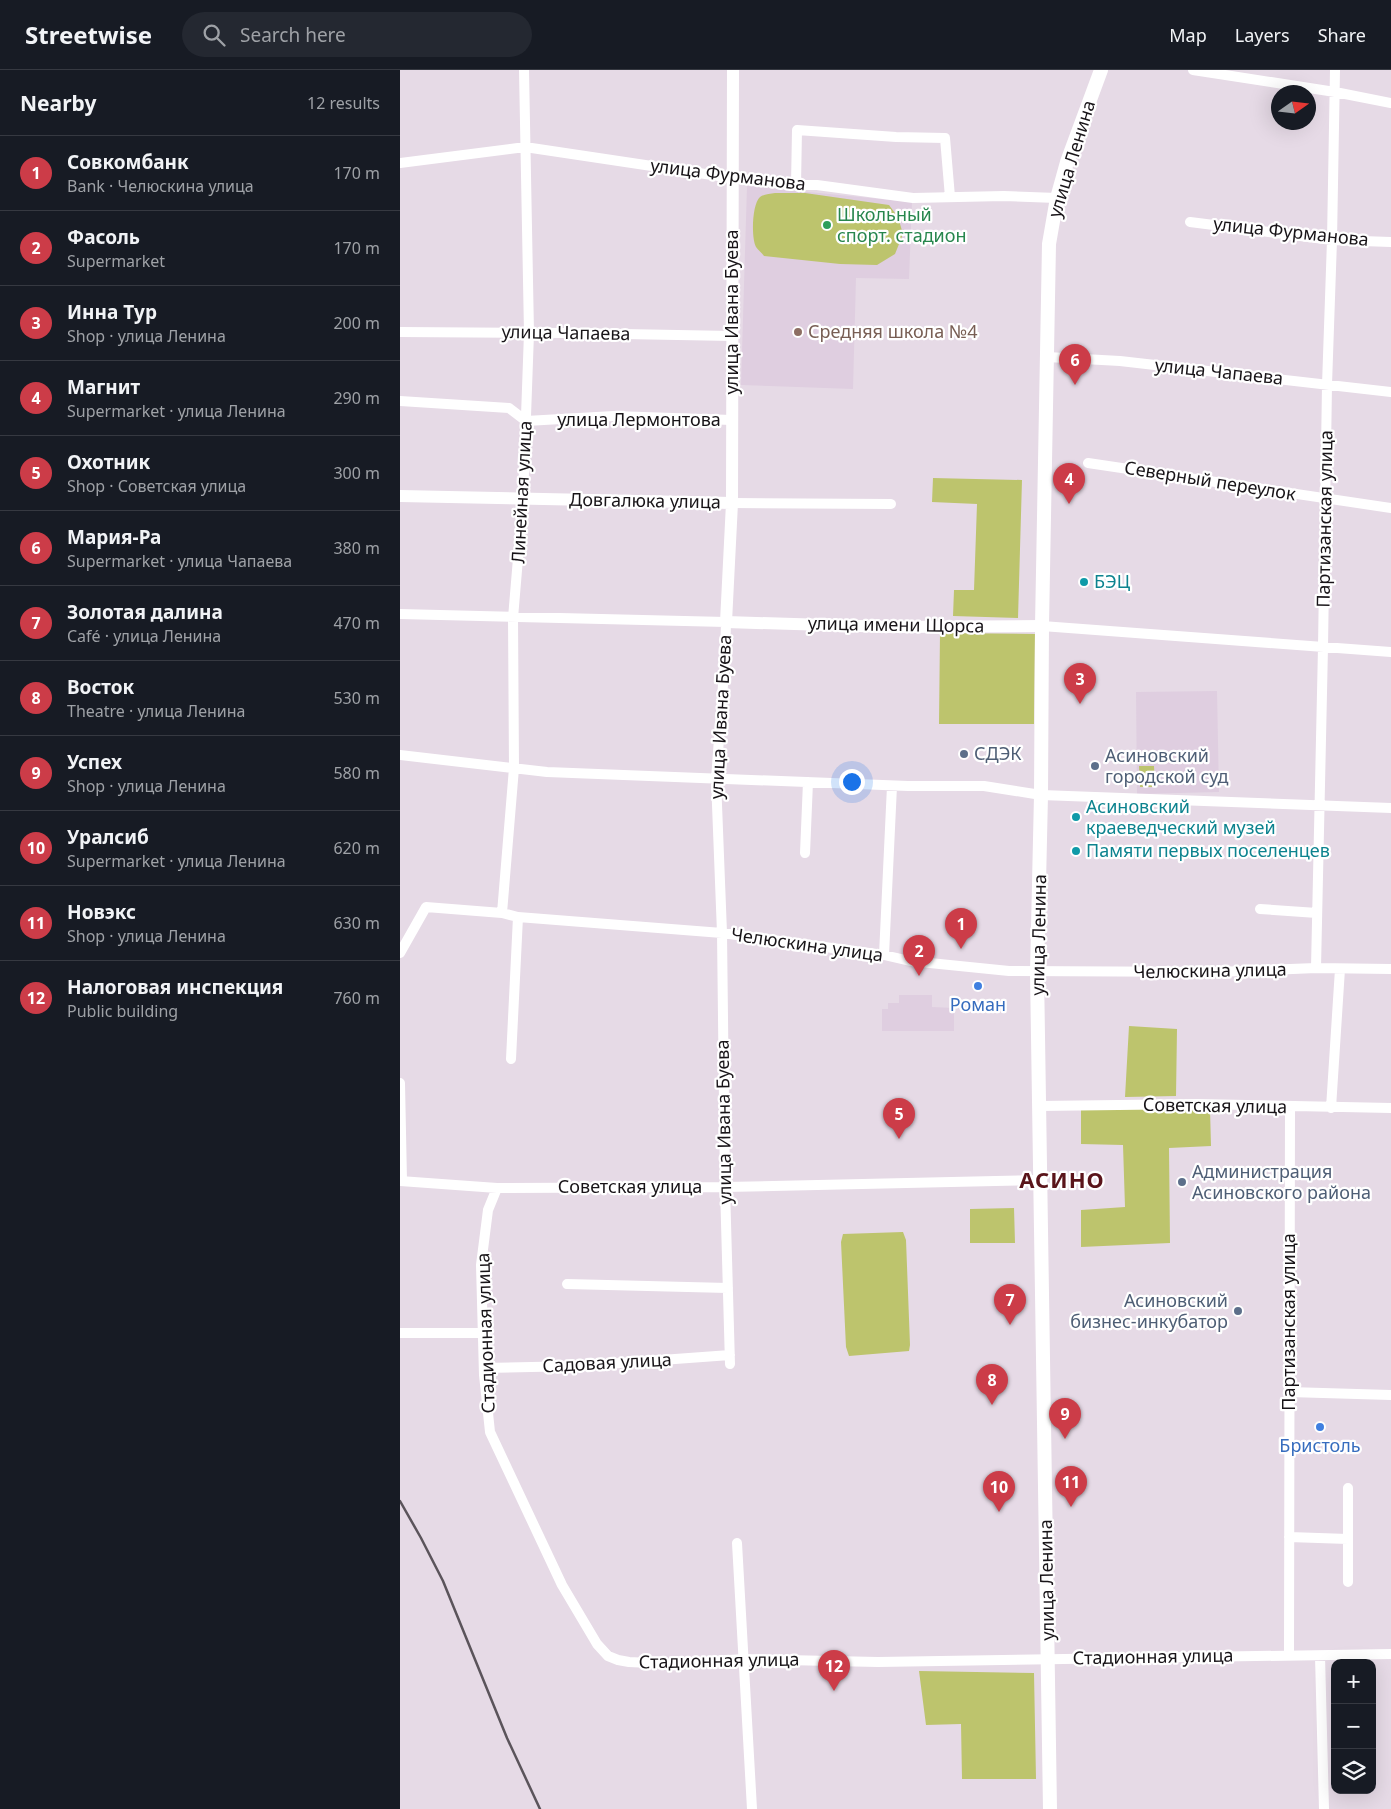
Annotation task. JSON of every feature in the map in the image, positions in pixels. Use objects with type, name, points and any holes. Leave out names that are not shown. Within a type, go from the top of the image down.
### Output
[{"type":"main road","name":"улица Ленина","points":[[1050,1809],[1037,972],[1048,244],[1057,198],[1067,162],[1101,70]]},
{"type":"street","name":"Линейная улица","points":[[502,913],[514,768],[513,618],[523,499],[529,333],[524,70]]},
{"type":"street","name":"улица Ивана Буева","points":[[730,1359],[725,1187],[722,933],[716,779],[725,658],[732,504],[733,70]]},
{"type":"street","points":[[1193,70],[1335,92],[1391,103]]},
{"type":"street","name":"Партизанская улица","points":[[1316,968],[1335,70]]},
{"type":"street","points":[[796,185],[797,130],[896,137],[945,138],[950,197]]},
{"type":"street","name":"улица Фурманова","points":[[400,163],[525,147],[732,178],[796,185],[817,185],[913,198],[1057,198]]},
{"type":"street","name":"улица Фурманова","points":[[1190,222],[1332,240],[1391,242]]},
{"type":"street","name":"улица Чапаева","points":[[400,332],[732,336]]},
{"type":"street","name":"улица Чапаева","points":[[1047,357],[1120,361],[1391,392]]},
{"type":"street","points":[[400,401],[510,408],[526,421]]},
{"type":"street","name":"улица Лермонтова","points":[[526,421],[614,416],[732,420]]},
{"type":"street","name":"Северный переулок","points":[[1088,463],[1391,508]]},
{"type":"street","name":"Довгалюка улица","points":[[400,496],[732,504],[891,504]]},
{"type":"street","name":"улица имени Щорса","points":[[400,614],[891,627],[1042,626],[1391,652]]},
{"type":"street","points":[[400,755],[547,772],[892,786],[984,786],[1041,795],[1391,808]]},
{"type":"street","points":[[805,852],[808,782]]},
{"type":"street","points":[[884,955],[892,786]]},
{"type":"street","name":"Челюскина улица","points":[[400,953],[426,907],[722,933],[884,955],[910,961],[989,969],[1037,972],[1218,972],[1316,968],[1391,969]]},
{"type":"street","points":[[1260,909],[1317,913]]},
{"type":"street","points":[[511,1059],[518,916]]},
{"type":"street","points":[[400,953],[400,958]]},
{"type":"street","points":[[1331,1108],[1340,969]]},
{"type":"street","points":[[400,1083],[401,1181]]},
{"type":"street","name":"Советская улица","points":[[1040,1106],[1197,1104],[1391,1108]]},
{"type":"street","name":"Партизанская улица","points":[[1289,1655],[1290,1107]]},
{"type":"street","name":"Советская улица","points":[[401,1181],[497,1188],[725,1187],[1041,1180]]},
{"type":"street","name":"Стадионная улица","points":[[497,1188],[488,1210],[481,1265],[484,1368],[490,1432],[562,1585],[597,1644],[608,1656],[629,1662],[671,1664],[744,1659],[878,1662],[1391,1654]]},
{"type":"street","points":[[567,1284],[728,1288]]},
{"type":"street","points":[[400,1333],[483,1332]]},
{"type":"street","name":"Садовая улица","points":[[484,1368],[730,1359]]},
{"type":"street","points":[[1289,1392],[1391,1395]]},
{"type":"street","points":[[1348,1488],[1348,1582]]},
{"type":"street","points":[[1289,1537],[1348,1539]]},
{"type":"street","points":[[737,1543],[752,1809]]},
{"type":"street","points":[[1320,1656],[1324,1809]]},
{"type":"shaded area","name":"Средняя школа №4","points":[[747,186],[912,202],[909,279],[856,278],[853,389],[741,385]]},
{"type":"shaded area","points":[[1217,691],[1219,792],[1137,794],[1136,692]]},
{"type":"shaded area","points":[[899,995],[932,995],[932,1007],[954,1008],[954,1031],[882,1031],[882,1009],[888,1009],[888,1003],[899,1003]]},
{"type":"green space","name":"Школьный спорт. стадион","points":[[775,193],[805,193],[889,205],[898,217],[903,234],[895,254],[877,265],[840,264],[764,256],[754,243],[755,206],[760,197]]},
{"type":"green space","points":[[933,478],[1022,480],[1018,618],[953,616],[954,590],[974,590],[977,504],[932,502]]},
{"type":"green space","points":[[940,633],[1035,634],[1034,724],[939,724]]},
{"type":"green space","points":[[1139,766],[1154,766],[1155,787],[1140,787]]},
{"type":"green space","points":[[1129,1026],[1177,1029],[1176,1096],[1125,1097]]},
{"type":"green space","points":[[1081,1108],[1210,1109],[1211,1146],[1169,1148],[1170,1243],[1081,1247],[1081,1210],[1125,1207],[1123,1145],[1081,1144]]},
{"type":"green space","points":[[1014,1208],[1015,1243],[970,1243],[970,1209]]},
{"type":"green space","points":[[903,1232],[906,1240],[909,1351],[849,1356],[846,1347],[841,1242],[843,1234]]},
{"type":"green space","points":[[919,1671],[1034,1673],[1036,1779],[962,1779],[961,1724],[926,1725]]},
{"type":"railway","points":[[400,1501],[443,1581],[507,1738],[540,1809]]},
{"type":"place","name":"Школьный спорт. стадион","points":[[827,225]]},
{"type":"place","name":"Средняя школа №4","points":[[798,332]]},
{"type":"place","name":"Мария-Ра","points":[[1075,385]]},
{"type":"place","name":"Магнит","points":[[1069,504]]},
{"type":"place","name":"БЭЦ","points":[[1084,582]]},
{"type":"place","name":"Инна Тур","points":[[1080,704]]},
{"type":"place","name":"СДЭК","points":[[964,754]]},
{"type":"place","name":"Асиновский городской суд","points":[[1095,766]]},
{"type":"place","name":"Асиновский краеведческий музей","points":[[1076,817]]},
{"type":"place","name":"Памяти первых поселенцев","points":[[1076,851]]},
{"type":"place","name":"Совкомбанк","points":[[961,949]]},
{"type":"place","name":"Фасоль","points":[[919,976]]},
{"type":"place","name":"Роман","points":[[978,986]]},
{"type":"place","name":"Охотник","points":[[899,1139]]},
{"type":"place","name":"Администрация Асиновского района","points":[[1182,1182]]},
{"type":"place","name":"Асиновский бизнес-инкубатор","points":[[1238,1311]]},
{"type":"place","name":"Золотая далина","points":[[1010,1325]]},
{"type":"place","name":"Восток","points":[[992,1405]]},
{"type":"place","name":"Бристоль","points":[[1320,1427]]},
{"type":"place","name":"Успех","points":[[1065,1439]]},
{"type":"place","name":"Новэкс","points":[[1071,1507]]},
{"type":"place","name":"Уралсиб","points":[[999,1512]]},
{"type":"place","name":"Налоговая инспекция","points":[[834,1691]]},
{"type":"district","name":"АСИНО","points":[[1062,1180]]}]
